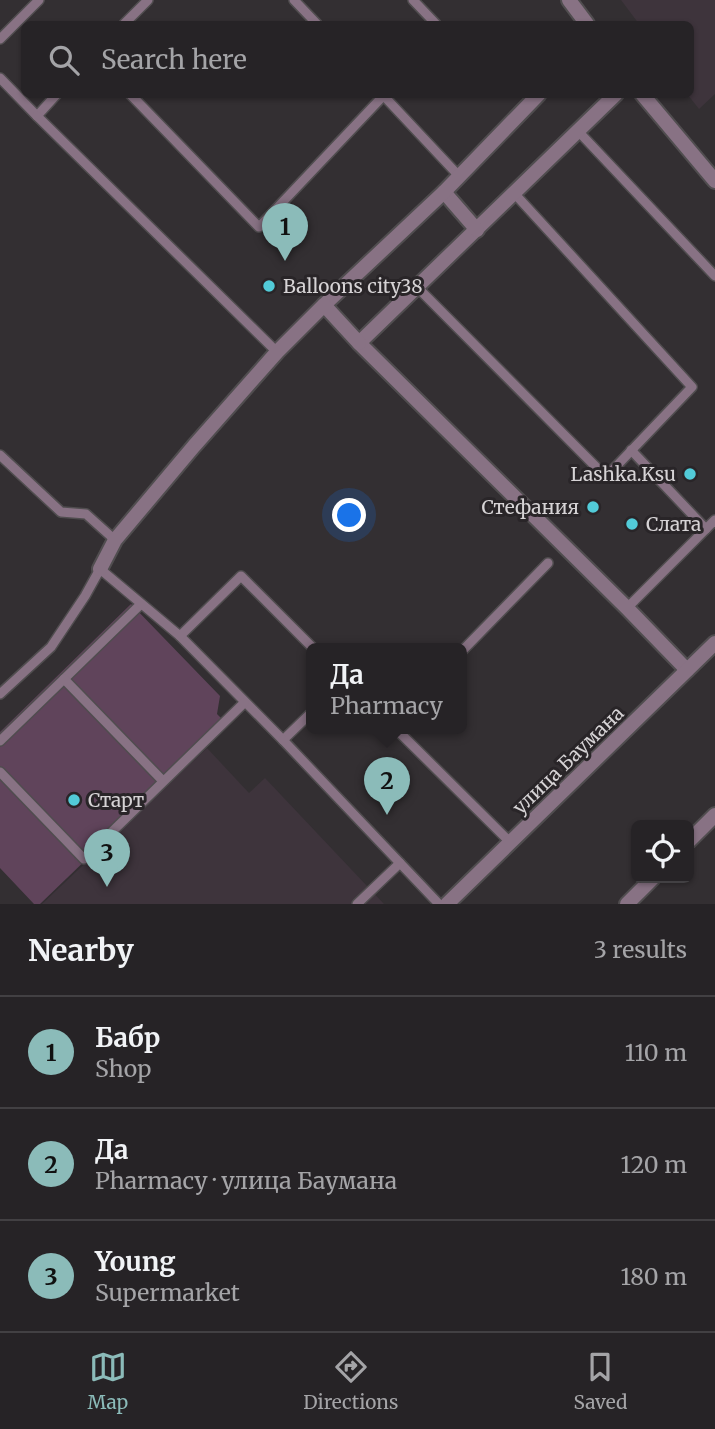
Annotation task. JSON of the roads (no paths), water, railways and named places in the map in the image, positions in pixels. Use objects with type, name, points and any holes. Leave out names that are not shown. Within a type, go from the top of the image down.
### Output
[{"type":"street","points":[[569,0],[585,21]]},
{"type":"street","points":[[100,569],[115,540],[277,352],[444,192],[535,98]]},
{"type":"street","points":[[359,343],[612,98]]},
{"type":"street","points":[[645,98],[715,181]]},
{"type":"street","points":[[444,192],[477,230]]},
{"type":"street","points":[[324,305],[687,670]]},
{"type":"street","name":"улица Баумана","points":[[447,904],[715,643]]},
{"type":"street","points":[[694,836],[715,815]]},
{"type":"street","points":[[627,904],[648,883]]},
{"type":"lane","points":[[0,39],[40,0]]},
{"type":"lane","points":[[127,21],[148,0]]},
{"type":"lane","points":[[294,0],[314,21]]},
{"type":"lane","points":[[414,0],[433,21]]},
{"type":"lane","points":[[0,78],[277,352]]},
{"type":"lane","points":[[37,116],[53,98]]},
{"type":"lane","points":[[134,98],[259,228],[381,98]]},
{"type":"lane","points":[[387,98],[459,176]]},
{"type":"lane","points":[[578,131],[715,276]]},
{"type":"lane","points":[[418,288],[606,477],[692,387],[514,193]]},
{"type":"lane","points":[[631,450],[706,529]]},
{"type":"lane","points":[[0,455],[61,512],[86,514],[115,540]]},
{"type":"lane","points":[[627,608],[715,520]]},
{"type":"lane","points":[[467,646],[548,563]]},
{"type":"lane","points":[[0,694],[51,647],[100,569],[180,635],[439,904]]},
{"type":"lane","points":[[180,635],[241,576],[308,643]]},
{"type":"lane","points":[[0,741],[141,604]]},
{"type":"lane","points":[[64,679],[163,782]]},
{"type":"lane","points":[[0,772],[84,859],[244,702]]},
{"type":"lane","points":[[283,740],[306,718]]},
{"type":"lane","points":[[401,734],[510,842]]},
{"type":"lane","points":[[357,904],[400,863]]},
{"type":"place","name":"Бабр","points":[[285,261]]},
{"type":"place","name":"Balloons city38","points":[[269,286]]},
{"type":"place","name":"Lashka.Ksu","points":[[690,474]]},
{"type":"place","name":"Стефания","points":[[593,507]]},
{"type":"place","name":"Слата","points":[[632,524]]},
{"type":"place","name":"Старт","points":[[74,800]]},
{"type":"place","name":"Да","points":[[387,815]]},
{"type":"place","name":"Young","points":[[107,887]]}]
